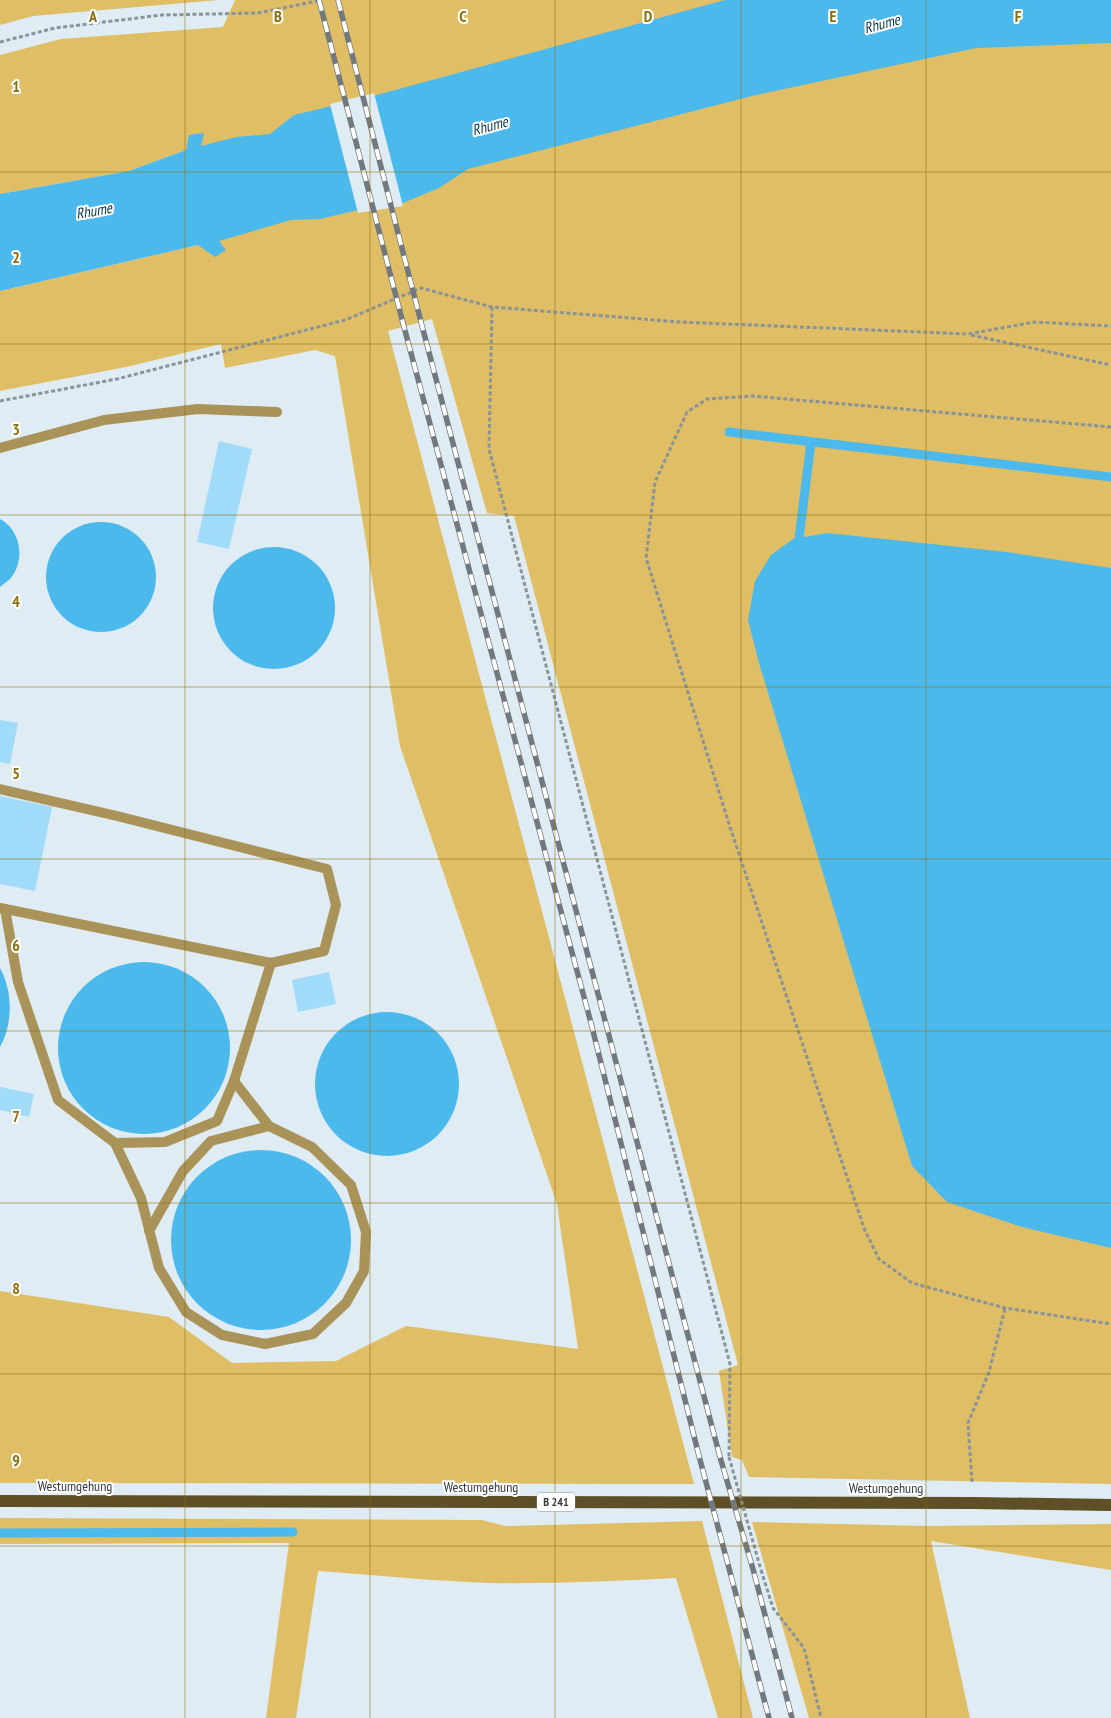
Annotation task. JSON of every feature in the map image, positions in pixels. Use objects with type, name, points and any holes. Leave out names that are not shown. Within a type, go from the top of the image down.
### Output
[{"type":"main road","name":"Westumgehung","points":[[0,1501],[974,1503],[1111,1505]]},
{"type":"lane","points":[[0,448],[104,420],[198,409],[276,412]]},
{"type":"lane","points":[[0,789],[117,816],[327,869],[336,905],[324,951],[271,963],[3,909],[18,982],[58,1100],[114,1142],[141,1198],[159,1268],[186,1312],[222,1335],[265,1344],[313,1334],[346,1303],[364,1271],[366,1232],[351,1185],[312,1147],[269,1126],[234,1081]]},
{"type":"lane","points":[[114,1142],[165,1142],[217,1121],[234,1081],[271,963]]},
{"type":"lane","points":[[150,1231],[183,1171],[211,1141],[269,1126]]},
{"type":"path","points":[[0,42],[55,28],[162,16],[258,13],[322,0]]},
{"type":"path","points":[[0,401],[117,379],[345,320],[421,288],[492,307],[680,322],[968,334],[1111,365]]},
{"type":"path","points":[[492,307],[489,449],[730,1364],[729,1457],[773,1608],[804,1648],[821,1718]]},
{"type":"path","points":[[968,334],[1035,322],[1111,326]]},
{"type":"path","points":[[1111,427],[752,396],[707,399],[687,412],[654,482],[646,558],[729,824],[864,1228],[879,1259],[912,1283],[1005,1308],[1111,1324]]},
{"type":"path","points":[[974,1503],[968,1423],[989,1372],[1005,1308]]},
{"type":"shaded area","points":[[0,0],[219,0],[33,16],[0,25]]},
{"type":"shaded area","points":[[235,0],[1111,0],[1111,1484],[749,1477],[742,1460],[732,1457],[719,1371],[738,1365],[514,516],[487,513],[432,319],[388,331],[694,1484],[0,1483],[0,1291],[169,1317],[232,1363],[336,1361],[406,1326],[578,1349],[557,1204],[400,746],[335,356],[315,350],[225,368],[221,344],[126,367],[0,391],[0,291],[198,245],[186,150],[129,171],[0,194],[0,55],[61,39],[223,27]]},
{"type":"shaded area","points":[[0,1518],[482,1520],[505,1526],[702,1521],[753,1718],[718,1718],[676,1578],[560,1583],[489,1583],[318,1571],[296,1718],[266,1718],[289,1543],[0,1544]]},
{"type":"shaded area","points":[[752,1522],[927,1526],[1111,1524],[1111,1570],[931,1541],[970,1718],[809,1718]]},
{"type":"water","name":"Rhume","points":[[725,0],[1111,0],[1111,43],[976,48],[756,95],[468,169],[439,188],[403,203],[358,210],[320,219],[291,220],[219,241],[226,250],[215,257],[198,245],[0,291],[0,194],[129,171],[186,150],[189,135],[204,133],[201,146],[236,137],[270,134],[294,115],[377,95]]},
{"type":"water","points":[[0,519],[13,530],[19,546],[19,555],[15,572],[0,587]]},
{"type":"water","points":[[101,522],[122,526],[140,538],[152,556],[156,577],[152,598],[140,616],[122,628],[101,632],[80,628],[62,616],[50,598],[46,577],[50,556],[62,538],[80,526]]},
{"type":"water","points":[[827,533],[1007,552],[1111,568],[1111,1248],[1022,1227],[947,1202],[912,1166],[759,663],[748,620],[755,581],[771,555],[793,539]]},
{"type":"water","points":[[274,547],[298,551],[317,565],[331,584],[335,608],[331,632],[317,651],[298,665],[274,669],[250,665],[231,651],[217,632],[213,608],[217,584],[231,565],[250,551]]},
{"type":"water","points":[[144,962],[161,964],[177,969],[205,987],[223,1015],[228,1031],[230,1048],[228,1065],[223,1081],[205,1109],[177,1127],[161,1132],[144,1134],[127,1132],[111,1127],[83,1109],[65,1081],[60,1065],[58,1048],[60,1031],[65,1015],[83,987],[111,969],[127,964]]},
{"type":"water","points":[[0,968],[7,987],[10,1008],[7,1028],[0,1047]]},
{"type":"water","points":[[387,1012],[415,1017],[438,1033],[454,1056],[459,1084],[454,1112],[438,1135],[415,1151],[387,1156],[359,1151],[336,1135],[320,1112],[315,1084],[320,1056],[336,1033],[359,1017]]},
{"type":"water","points":[[252,1150],[270,1150],[296,1156],[325,1176],[345,1205],[350,1222],[350,1258],[345,1275],[325,1304],[296,1324],[279,1329],[252,1330],[235,1327],[218,1320],[191,1297],[181,1283],[174,1266],[171,1249],[171,1231],[174,1214],[181,1197],[204,1170],[218,1160],[235,1153]]},
{"type":"pier","points":[[374,93],[403,206],[358,213],[330,104]]},
{"type":"building","points":[[219,441],[252,449],[229,549],[197,542]]},
{"type":"building","points":[[0,720],[18,723],[10,764],[0,762]]},
{"type":"building","points":[[0,796],[52,807],[35,891],[0,884]]},
{"type":"building","points":[[329,972],[336,1004],[298,1012],[292,980]]},
{"type":"building","points":[[0,1087],[34,1094],[29,1117],[0,1110]]},
{"type":"waterway","points":[[729,432],[1111,477]]},
{"type":"waterway","points":[[798,547],[811,442]]},
{"type":"waterway","points":[[0,1533],[293,1532]]},
{"type":"railway","points":[[319,0],[404,327],[591,1023],[699,1456],[769,1718]]},
{"type":"railway","points":[[338,0],[720,1457],[753,1569],[792,1718]]}]
